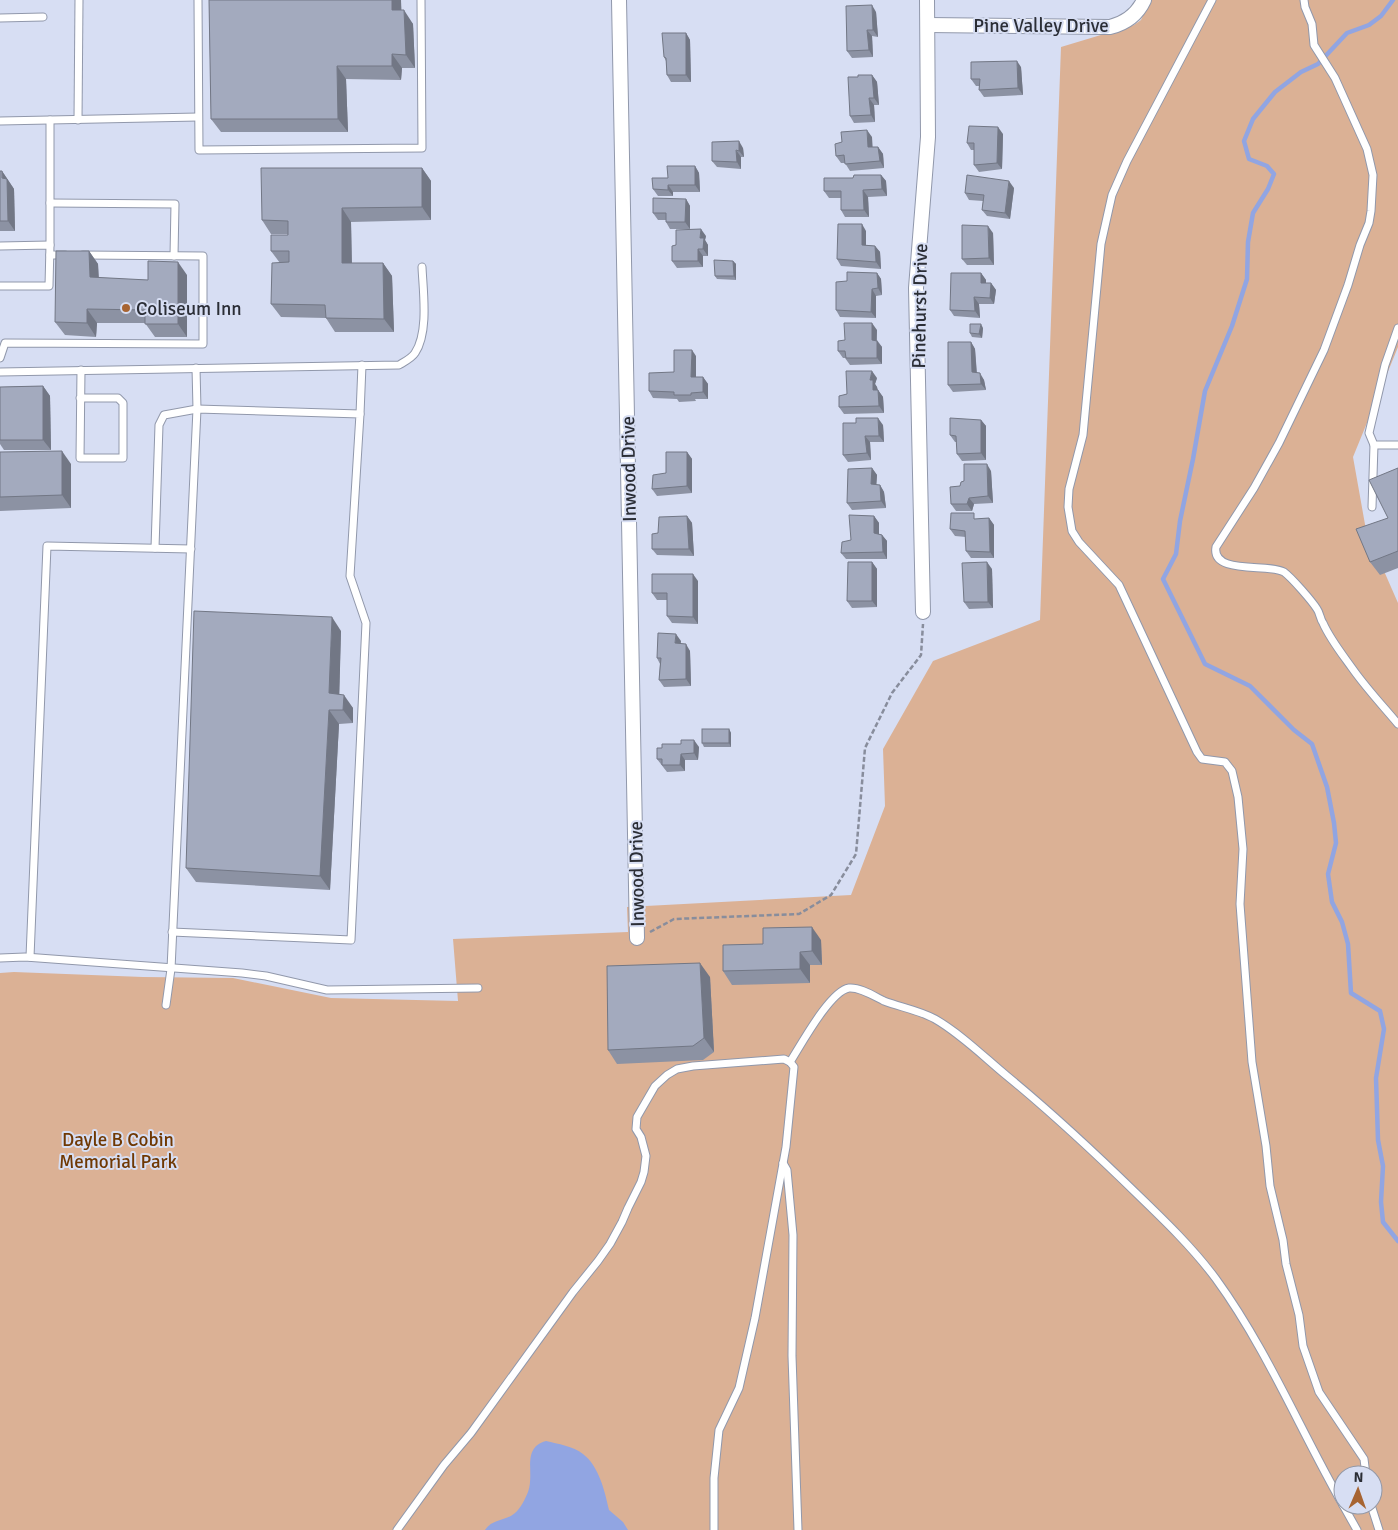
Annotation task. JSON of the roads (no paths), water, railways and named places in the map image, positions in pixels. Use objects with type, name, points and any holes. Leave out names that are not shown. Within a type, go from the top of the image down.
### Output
[{"type":"street","name":"Inwood Drive","points":[[619,0],[637,938]]},
{"type":"street","name":"Pinehurst Drive","points":[[923,612],[916,288],[928,137],[927,0]]},
{"type":"street","name":"Pine Valley Drive","points":[[928,25],[1110,27],[1118,25],[1134,15],[1144,0]]},
{"type":"lane","points":[[78,0],[78,120]]},
{"type":"lane","points":[[198,0],[199,150],[422,148],[421,0]]},
{"type":"lane","points":[[1212,0],[1127,161],[1112,195],[1101,244],[1083,435],[1068,489],[1068,507],[1072,531],[1079,542],[1120,584],[1197,752],[1202,759],[1225,762],[1232,771],[1238,797],[1242,849],[1240,904],[1252,1062],[1266,1146],[1270,1186],[1299,1315],[1303,1346],[1319,1392],[1364,1459],[1365,1465]]},
{"type":"lane","points":[[1304,0],[1312,24],[1314,45],[1335,78],[1367,149],[1373,175],[1369,223],[1324,350],[1279,443],[1215,552],[1216,557],[1232,565],[1273,568],[1284,572],[1305,593],[1318,610],[1322,623],[1353,669],[1398,724]]},
{"type":"lane","points":[[0,18],[43,18]]},
{"type":"lane","points":[[0,121],[198,117]]},
{"type":"lane","points":[[0,286],[49,286],[50,120]]},
{"type":"lane","points":[[50,203],[175,204],[174,256]]},
{"type":"lane","points":[[0,246],[50,245]]},
{"type":"lane","points":[[50,255],[69,255]]},
{"type":"lane","points":[[0,358],[5,343],[203,344],[204,256],[78,255]]},
{"type":"lane","points":[[0,372],[399,365],[414,354],[422,335],[424,298],[422,267]]},
{"type":"lane","points":[[1372,507],[1374,445],[1368,433],[1385,365],[1398,328]]},
{"type":"lane","points":[[172,932],[351,940],[366,623],[350,576],[362,365]]},
{"type":"lane","points":[[166,1005],[171,968],[191,549],[197,409],[196,368]]},
{"type":"lane","points":[[80,370],[80,398],[80,458],[124,458],[124,403],[118,398],[80,398]]},
{"type":"lane","points":[[155,548],[159,426],[164,415],[197,409],[360,414]]},
{"type":"lane","points":[[1374,445],[1398,445]]},
{"type":"lane","points":[[30,957],[47,546],[191,549]]},
{"type":"lane","points":[[0,958],[30,957],[242,973],[327,990],[478,988]]},
{"type":"lane","points":[[790,1062],[824,1008],[837,994],[849,988],[860,990],[896,1006],[934,1018],[961,1038],[1041,1104],[1114,1171],[1193,1250],[1217,1280],[1270,1364],[1333,1486]]},
{"type":"lane","points":[[397,1530],[610,1244],[641,1182],[644,1172],[646,1156],[641,1137],[636,1129],[637,1117],[655,1086],[666,1075],[677,1069],[767,1059],[784,1059],[794,1067],[783,1163],[757,1310],[739,1388],[719,1430],[714,1478],[714,1530]]},
{"type":"lane","points":[[783,1163],[788,1170],[793,1235],[792,1356],[798,1530]]},
{"type":"lane","points":[[1349,1515],[1358,1530]]},
{"type":"lane","points":[[1374,1515],[1379,1530]]},
{"type":"water","points":[[546,1441],[575,1449],[589,1459],[597,1472],[606,1495],[609,1510],[623,1522],[628,1530],[485,1530],[491,1524],[511,1516],[521,1506],[530,1485],[531,1455],[538,1444]]},
{"type":"waterway","points":[[1393,0],[1381,16],[1369,25],[1347,33],[1318,64],[1301,72],[1275,92],[1253,119],[1244,141],[1249,159],[1267,166],[1274,174],[1268,189],[1253,213],[1248,242],[1247,279],[1232,326],[1205,391],[1180,521],[1176,554],[1163,579],[1205,664],[1250,686],[1294,730],[1312,744],[1327,787],[1334,823],[1336,843],[1328,874],[1332,902],[1342,922],[1348,944],[1351,993],[1380,1011],[1384,1029],[1376,1078],[1378,1140],[1383,1166],[1381,1202],[1383,1222],[1398,1241]]},
{"type":"place","name":"Coliseum Inn","points":[[126,308]]},
{"type":"park label","name":"Dayle B Cobin Memorial Park","points":[[118,1150]]}]
